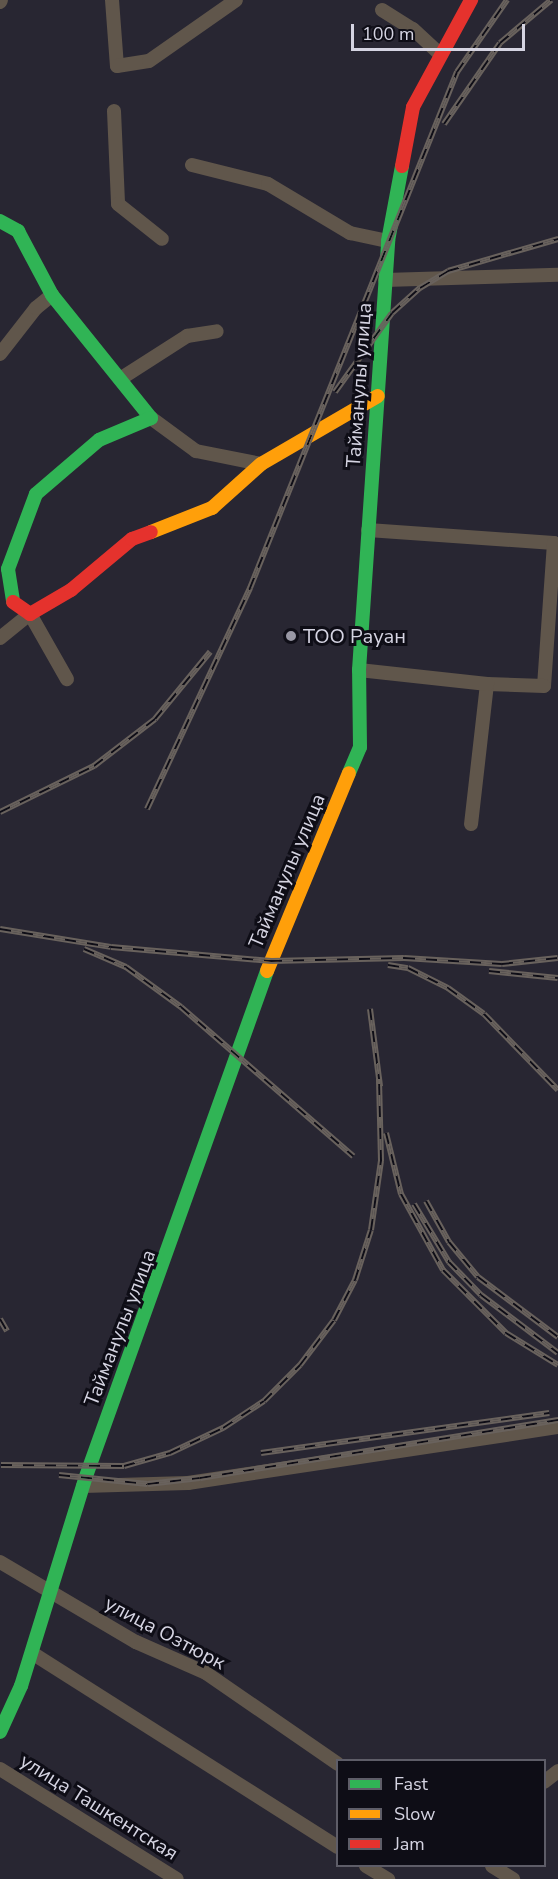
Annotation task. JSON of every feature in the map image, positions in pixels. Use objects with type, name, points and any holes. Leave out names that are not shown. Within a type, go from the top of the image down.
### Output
[{"type":"street","points":[[112,0],[117,66],[148,61],[236,0]]},
{"type":"street","name":"Тайманулы улица","points":[[0,1732],[32,1653],[53,1593],[83,1486],[271,961],[360,747],[358,670],[388,241],[413,107],[471,0]]},
{"type":"street","points":[[382,10],[413,29],[441,55]]},
{"type":"street","points":[[114,111],[118,204],[162,239]]},
{"type":"street","points":[[192,165],[268,184],[350,234],[388,241]]},
{"type":"street","points":[[0,220],[18,231],[52,295],[152,418],[196,451],[261,464]]},
{"type":"street","points":[[385,280],[558,275]]},
{"type":"street","points":[[0,354],[36,308],[52,295]]},
{"type":"street","points":[[120,380],[187,336],[217,331]]},
{"type":"street","points":[[0,638],[30,614],[70,590],[132,539],[213,508],[261,464],[378,396]]},
{"type":"street","points":[[67,679],[30,614],[12,601],[8,568],[36,494],[99,440],[152,418]]},
{"type":"street","points":[[358,670],[487,684],[544,686],[554,543],[368,530]]},
{"type":"street","points":[[471,824],[487,684]]},
{"type":"street","points":[[83,1486],[188,1482],[558,1427]]},
{"type":"street","name":"улица Озтюрк","points":[[0,1562],[136,1642],[206,1673],[336,1763]]},
{"type":"street","points":[[32,1653],[336,1846]]},
{"type":"street","name":"улица Ташкентская","points":[[0,1768],[177,1879]]},
{"type":"street","points":[[546,1780],[558,1771]]},
{"type":"street","points":[[368,1867],[388,1879]]},
{"type":"street","points":[[494,1867],[513,1879]]},
{"type":"railway","points":[[147,809],[250,588],[457,72],[507,0]]},
{"type":"railway","points":[[444,124],[500,43],[551,0]]},
{"type":"railway","points":[[335,392],[392,313],[420,288],[448,271],[558,239]]},
{"type":"railway","points":[[0,812],[94,766],[155,719],[210,652]]},
{"type":"railway","points":[[0,929],[111,947],[271,961],[404,958],[502,964],[558,958]]},
{"type":"railway","points":[[84,949],[126,967],[181,1007],[353,1156]]},
{"type":"railway","points":[[388,965],[408,968],[448,988],[484,1014],[558,1090]]},
{"type":"railway","points":[[489,971],[558,978]]},
{"type":"railway","points":[[370,1009],[380,1086]]},
{"type":"railway","points":[[1,1465],[124,1466],[170,1453],[223,1428],[264,1401],[300,1365],[334,1320],[355,1280],[371,1230],[381,1161],[379,1079]]},
{"type":"railway","points":[[386,1133],[401,1194],[443,1270],[506,1333],[558,1365]]},
{"type":"railway","points":[[426,1201],[449,1242],[478,1277],[558,1337]]},
{"type":"railway","points":[[414,1204],[449,1262],[481,1295],[558,1353]]},
{"type":"railway","points":[[0,1319],[7,1331]]},
{"type":"railway","points":[[261,1453],[549,1413]]},
{"type":"railway","points":[[59,1475],[148,1484],[200,1478],[558,1420]]},
{"type":"traffic: fast","points":[[349,773],[360,747],[359,670],[388,241],[402,166]]},
{"type":"traffic: fast","points":[[0,221],[18,231],[52,295],[151,418],[99,440],[36,494],[8,569],[13,602]]},
{"type":"traffic: fast","points":[[0,1732],[21,1686],[85,1479],[267,971]]},
{"type":"traffic: slow","points":[[151,532],[212,508],[261,464],[378,396]]},
{"type":"traffic: slow","points":[[267,971],[349,773]]},
{"type":"traffic: jam","points":[[402,166],[413,107],[471,0]]},
{"type":"traffic: jam","points":[[13,602],[30,614],[71,590],[132,539],[151,532]]},
{"type":"place","name":"ТОО Рауан","points":[[291,636]]}]
